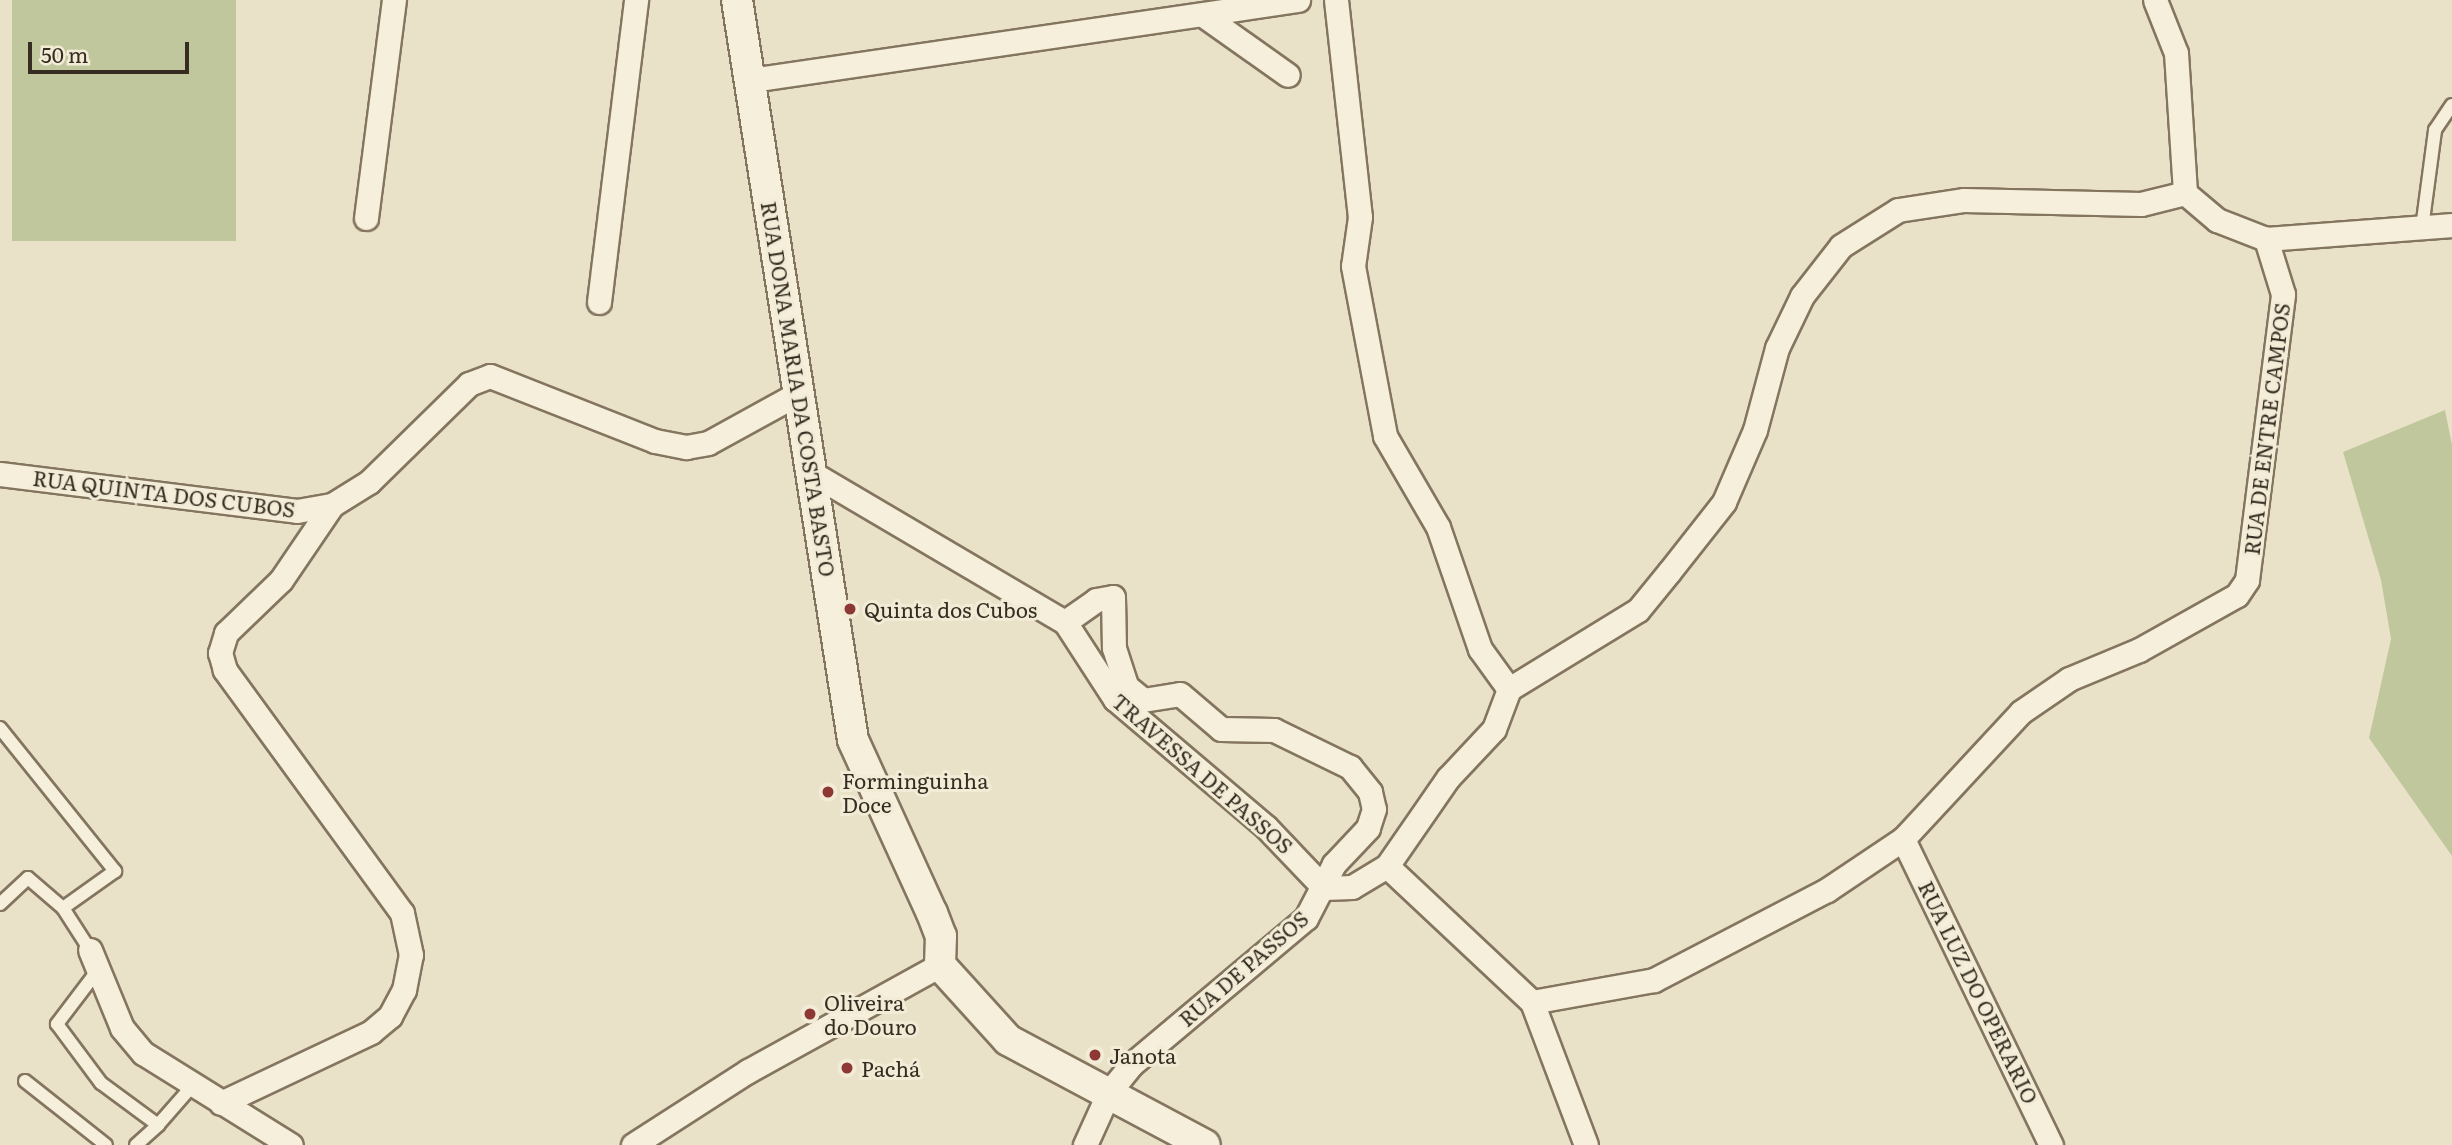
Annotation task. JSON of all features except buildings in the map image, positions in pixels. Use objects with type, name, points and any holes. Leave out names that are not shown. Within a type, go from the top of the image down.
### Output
[{"type":"street","points":[[366,218],[394,0]]},
{"type":"street","points":[[599,302],[636,0]]},
{"type":"street","name":"RUA DONA MARIA DA COSTA BASTO","points":[[737,0],[853,740],[941,936],[940,965]]},
{"type":"street","points":[[751,80],[1206,17],[1298,0]]},
{"type":"street","points":[[1336,0],[1360,217],[1353,266],[1385,436],[1438,527],[1480,649],[1509,689]]},
{"type":"street","points":[[2155,0],[2176,53],[2185,193],[2217,219],[2266,239],[2452,225]]},
{"type":"street","points":[[1206,17],[1288,75]]},
{"type":"street","points":[[1324,888],[1352,887],[1387,866],[1448,778],[1494,729],[1509,689],[1638,610],[1724,502],[1755,430],[1777,348],[1802,296],[1841,246],[1898,210],[1964,200],[2141,204],[2185,193]]},
{"type":"street","name":"RUA DE ENTRE CAMPOS","points":[[1903,839],[2021,712],[2068,679],[2139,650],[2237,595],[2247,580],[2283,294],[2266,239]]},
{"type":"street","name":"RUA QUINTA DOS CUBOS","points":[[0,474],[297,511],[332,505],[369,482],[469,384],[490,376],[656,441],[686,447],[708,443],[799,393]]},
{"type":"street","name":"TRAVESSA DE PASSOS","points":[[810,471],[1065,622],[1115,699],[1266,827],[1324,888]]},
{"type":"street","points":[[221,1103],[371,1032],[399,999],[411,955],[402,913],[225,670],[220,653],[226,633],[281,580],[332,505]]},
{"type":"street","name":"RUA DE PASSOS","points":[[1065,622],[1096,600],[1113,597],[1114,648],[1126,686],[1143,700],[1180,694],[1221,729],[1274,730],[1350,767],[1370,792],[1374,809],[1368,828],[1334,864],[1324,888],[1306,918],[1131,1065],[1109,1092],[1085,1145]]},
{"type":"street","points":[[1532,1002],[1654,980],[1828,890],[1903,839]]},
{"type":"street","name":"RUA LUZ DO OPERARIO","points":[[1903,839],[2051,1145]]},
{"type":"street","points":[[1387,866],[1532,1002],[1586,1145]]},
{"type":"street","points":[[94,960],[122,1028],[143,1053],[291,1145]]},
{"type":"street","points":[[632,1145],[748,1071],[940,965],[1008,1040],[1057,1071],[1109,1092],[1205,1145]]},
{"type":"lane","points":[[2422,228],[2435,130],[2452,105]]},
{"type":"lane","points":[[0,728],[115,871],[63,908]]},
{"type":"lane","points":[[0,904],[28,878],[63,908],[94,960],[57,1024],[101,1083],[158,1125]]},
{"type":"lane","points":[[25,1080],[106,1145]]},
{"type":"lane","points":[[136,1145],[158,1125],[193,1085]]},
{"type":"green space","points":[[12,0],[236,0],[236,241],[12,241]]},
{"type":"green space","points":[[2445,410],[2452,445],[2452,856],[2369,738],[2391,639],[2381,580],[2343,452]]},
{"type":"place","name":"Quinta dos Cubos","points":[[850,609]]},
{"type":"place","name":"Forminguinha Doce","points":[[828,792]]},
{"type":"place","name":"Oliveira do Douro","points":[[810,1014]]},
{"type":"place","name":"Janota","points":[[1095,1055]]},
{"type":"place","name":"Pachá","points":[[847,1068]]}]
